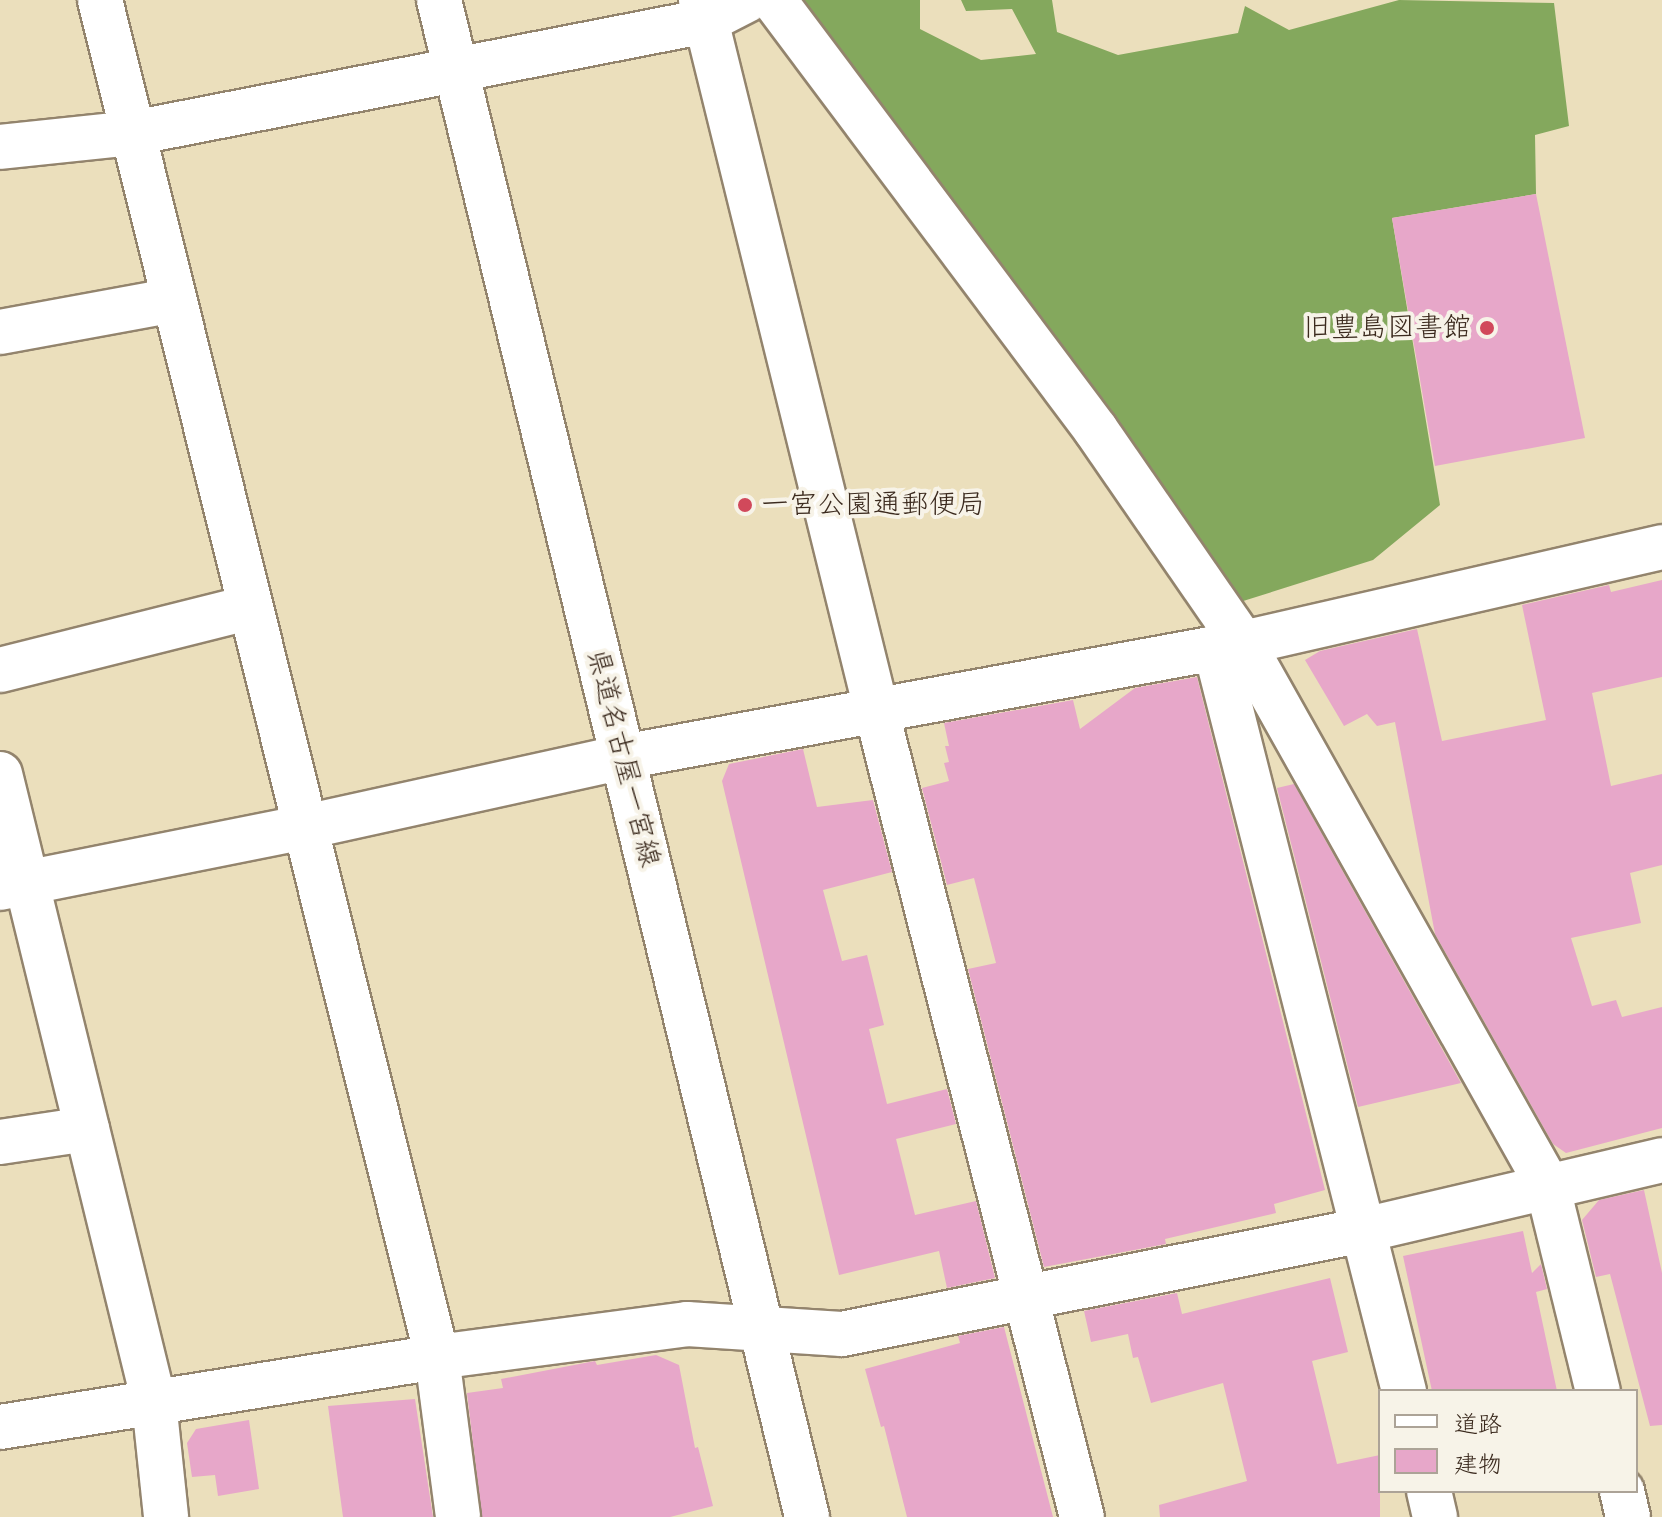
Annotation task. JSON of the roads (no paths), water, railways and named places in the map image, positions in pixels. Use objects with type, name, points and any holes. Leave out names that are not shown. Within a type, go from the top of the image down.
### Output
[{"type":"street","points":[[100,0],[437,1357],[458,1517]]},
{"type":"street","name":"県道名古屋一宮線","points":[[439,0],[758,1328],[807,1517]]},
{"type":"street","points":[[0,147],[133,133],[455,68],[747,0]]},
{"type":"street","points":[[774,0],[1096,430],[1229,645],[1547,1184],[1598,1389]]},
{"type":"street","points":[[704,10],[877,713],[1082,1517]]},
{"type":"street","points":[[0,332],[174,300]]},
{"type":"street","points":[[13,885],[305,827],[623,757],[877,713],[1229,645],[1662,547]]},
{"type":"street","points":[[0,670],[250,607]]},
{"type":"street","points":[[1229,645],[1404,1389]]},
{"type":"street","points":[[0,774],[13,885],[87,1129],[154,1402],[166,1517]]},
{"type":"street","points":[[0,1142],[87,1129]]},
{"type":"street","points":[[0,1427],[437,1357],[687,1324],[842,1334],[1364,1230],[1547,1184],[1662,1160]]},
{"type":"street","points":[[1429,1493],[1435,1517]]},
{"type":"street","points":[[1622,1493],[1628,1517]]},
{"type":"place","name":"旧豊島図書館","points":[[1487,328]]},
{"type":"place","name":"一宮公園通郵便局","points":[[745,505]]}]
